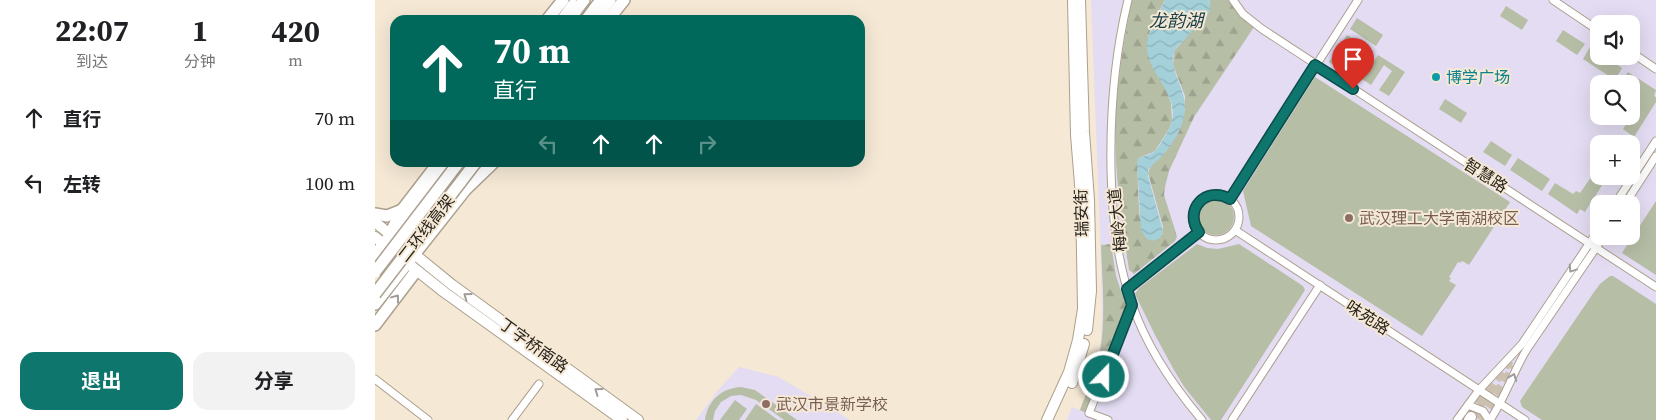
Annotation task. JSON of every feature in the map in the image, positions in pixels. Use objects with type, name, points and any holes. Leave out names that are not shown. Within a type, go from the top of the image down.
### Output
[{"type":"main road","points":[[551,15],[563,0]]},
{"type":"main road","points":[[566,15],[578,0]]},
{"type":"main road","points":[[573,15],[584,0]]},
{"type":"main road","points":[[590,15],[601,0]]},
{"type":"main road","points":[[599,15],[610,0]]},
{"type":"main road","points":[[613,15],[624,0]]},
{"type":"main road","name":"瑞安街","points":[[1047,420],[1069,372],[1078,340],[1083,309],[1073,0]]},
{"type":"main road","name":"瑞安街","points":[[1055,420],[1079,364],[1090,311],[1089,200],[1084,132],[1080,0]]},
{"type":"main road","points":[[390,234],[402,210],[435,167]]},
{"type":"main road","points":[[375,255],[379,241],[390,234],[445,167]]},
{"type":"main road","points":[[375,272],[455,167]]},
{"type":"main road","name":"二环线高架","points":[[375,294],[472,167]]},
{"type":"main road","points":[[375,325],[413,263],[483,167]]},
{"type":"main road","points":[[467,188],[489,167]]},
{"type":"main road","points":[[375,214],[387,216],[402,210]]},
{"type":"main road","points":[[375,222],[390,234],[413,263]]},
{"type":"main road","points":[[379,241],[413,263]]},
{"type":"main road","points":[[375,304],[413,263]]},
{"type":"main road","name":"丁字桥南路","points":[[413,263],[431,268],[448,288],[622,420]]},
{"type":"main road","name":"丁字桥南路","points":[[413,263],[426,278],[448,288],[638,420]]},
{"type":"street","name":"梅岭大道","points":[[1128,0],[1117,61],[1112,134],[1117,239],[1132,305],[1165,370],[1202,420]]},
{"type":"street","name":"智慧路","points":[[1233,0],[1243,14],[1253,23],[1656,287]]},
{"type":"street","points":[[1230,199],[1357,0]]},
{"type":"street","points":[[1553,0],[1590,25]]},
{"type":"street","points":[[1640,58],[1656,69]]},
{"type":"street","points":[[1621,195],[1656,141]]},
{"type":"street","points":[[1631,195],[1656,156]]},
{"type":"street","points":[[1217,194],[1230,199],[1239,211],[1235,230],[1227,238],[1216,240],[1205,237],[1199,232],[1195,224],[1194,214],[1200,202],[1207,196],[1217,194]]},
{"type":"street","name":"味苑路","points":[[1235,230],[1525,420]]},
{"type":"street","points":[[1127,289],[1199,232]]},
{"type":"street","points":[[1457,420],[1479,390],[1522,344],[1589,243]]},
{"type":"street","points":[[1468,405],[1483,411],[1489,420],[1501,404],[1517,366],[1527,349],[1598,245]]},
{"type":"street","points":[[1232,420],[1319,286]]},
{"type":"street","points":[[1108,420],[1094,418],[1089,413],[1132,305]]},
{"type":"street","points":[[375,379],[428,420]]},
{"type":"street","points":[[512,420],[539,384]]},
{"type":"shaded area","name":"武汉理工大学南湖校区","points":[[1091,0],[1656,0],[1656,420],[1475,420],[1467,415],[1463,420],[1067,420],[1072,407],[1080,410],[1094,373],[1101,340],[1102,313]]},
{"type":"shaded area","name":"武汉市景新学校","points":[[739,367],[779,377],[850,420],[696,420],[719,389]]},
{"type":"green space","points":[[1132,0],[1165,0],[1148,37],[1171,103],[1172,121],[1155,151],[1139,158],[1138,162],[1140,219],[1162,235],[1163,227],[1148,173],[1151,165],[1166,151],[1179,131],[1184,115],[1185,96],[1173,65],[1174,51],[1207,16],[1209,0],[1229,0],[1254,27],[1194,117],[1169,171],[1164,195],[1177,237],[1175,241],[1134,274],[1129,270],[1122,219],[1115,131],[1119,76]]},
{"type":"green space","points":[[1506,6],[1528,20],[1522,30],[1500,16]]},
{"type":"green space","points":[[1357,18],[1383,35],[1376,46],[1350,29]]},
{"type":"green space","points":[[1563,30],[1585,44],[1577,55],[1556,41]]},
{"type":"green space","points":[[1347,35],[1373,52],[1366,61],[1347,49],[1335,66],[1329,62]]},
{"type":"green space","points":[[1590,47],[1590,64],[1583,59]]},
{"type":"green space","points":[[1378,55],[1405,72],[1389,96],[1379,90],[1392,71],[1384,65],[1371,85],[1362,79]]},
{"type":"green space","points":[[1592,65],[1618,65],[1622,68],[1618,75],[1607,75]]},
{"type":"green space","points":[[1315,77],[1510,202],[1469,265],[1462,261],[1458,262],[1449,277],[1451,278],[1449,281],[1456,285],[1422,336],[1251,226],[1243,191]]},
{"type":"green space","points":[[1640,80],[1656,90],[1654,96],[1656,97],[1656,102],[1635,135],[1631,135],[1623,129],[1626,125],[1640,125]]},
{"type":"green space","points":[[1445,99],[1467,113],[1461,123],[1439,109]]},
{"type":"green space","points":[[1491,141],[1512,155],[1505,166],[1483,152]]},
{"type":"green space","points":[[1518,158],[1550,179],[1542,191],[1510,170]]},
{"type":"green space","points":[[1590,179],[1590,185],[1602,185],[1596,195],[1590,195],[1590,204],[1585,212],[1580,209],[1577,214],[1548,194],[1555,183],[1573,194],[1576,191],[1580,193]]},
{"type":"green space","points":[[1216,199],[1223,200],[1229,204],[1233,210],[1233,224],[1229,230],[1223,234],[1216,235],[1209,234],[1203,230],[1199,224],[1198,217],[1199,210],[1203,204],[1209,200]]},
{"type":"green space","points":[[1656,201],[1656,275],[1622,253],[1627,245],[1640,245],[1640,225]]},
{"type":"green space","points":[[1111,244],[1116,276],[1127,309],[1086,413],[1080,410],[1096,367],[1102,339],[1101,245]]},
{"type":"green space","points":[[1197,244],[1207,248],[1218,249],[1239,244],[1303,286],[1305,290],[1221,420],[1211,420],[1185,388],[1155,335],[1135,294],[1139,288]]},
{"type":"green space","points":[[1610,276],[1613,276],[1656,304],[1656,420],[1542,420],[1522,407],[1520,401],[1594,292]]},
{"type":"green space","points":[[741,387],[755,390],[797,420],[784,420],[756,400],[741,395],[731,396],[721,402],[715,411],[713,420],[705,420],[709,407],[717,396],[728,390]]},
{"type":"green space","points":[[735,400],[747,409],[739,420],[720,420]]},
{"type":"green space","points":[[756,404],[778,420],[745,420]]},
{"type":"water","name":"龙韵湖","points":[[1165,0],[1209,0],[1210,8],[1205,17],[1174,52],[1173,66],[1184,98],[1184,116],[1181,127],[1173,142],[1148,170],[1163,231],[1160,238],[1152,241],[1146,238],[1141,230],[1137,163],[1139,158],[1153,153],[1158,148],[1172,121],[1173,109],[1170,98],[1153,68],[1147,47],[1151,28]]},
{"type":"tunnel","points":[[1471,417],[1509,360]]},
{"type":"tunnel","points":[[1480,420],[1515,367]]},
{"type":"place","name":"博学广场","points":[[1436,77]]},
{"type":"place","name":"武汉理工大学南湖校区","points":[[1349,218]]},
{"type":"place","name":"武汉市景新学校","points":[[766,404]]},
{"type":"route","points":[[1104,377],[1132,305],[1127,289],[1199,232],[1196,228],[1194,214],[1197,205],[1203,198],[1217,194],[1230,199],[1315,65],[1353,89]]}]
